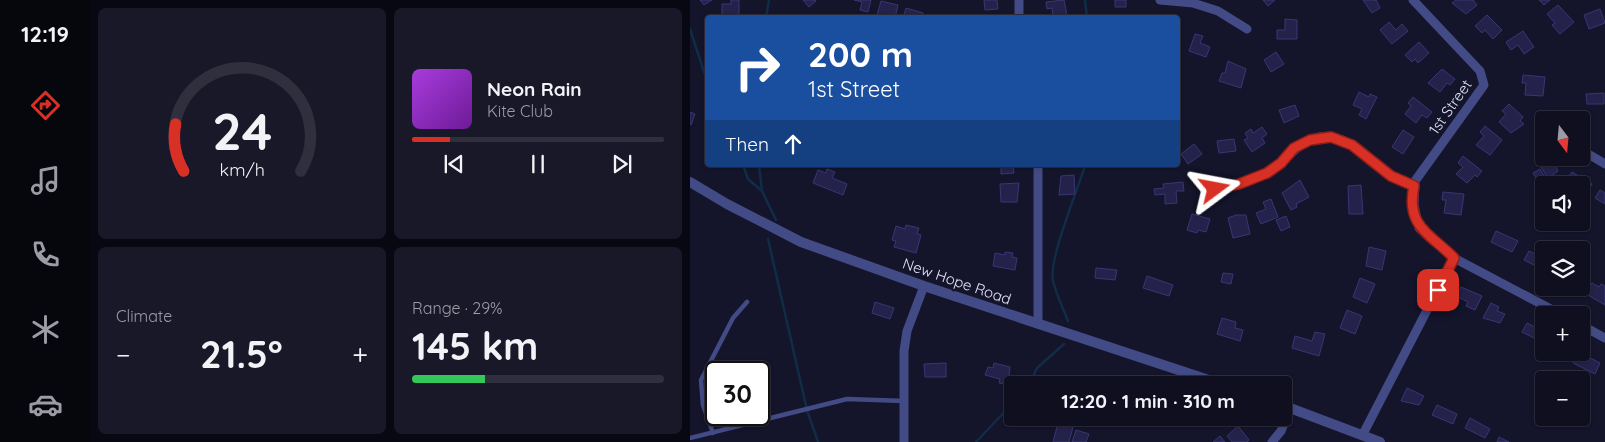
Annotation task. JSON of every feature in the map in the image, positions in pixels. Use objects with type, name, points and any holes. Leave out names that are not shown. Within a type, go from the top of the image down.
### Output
[{"type":"street","points":[[1018,0],[1019,15]]},
{"type":"street","points":[[1160,0],[1193,3],[1218,11],[1247,29]]},
{"type":"street","name":"1st Street","points":[[1413,0],[1480,71],[1484,78],[1484,85],[1432,155],[1414,186]]},
{"type":"street","points":[[1215,189],[1239,184],[1267,173],[1281,163],[1294,148],[1310,140],[1331,137],[1352,145],[1391,176],[1414,186],[1414,206],[1419,228],[1454,258],[1545,306]]},
{"type":"street","points":[[1590,155],[1605,164]]},
{"type":"street","points":[[1038,167],[1038,324]]},
{"type":"street","name":"New Hope Road","points":[[690,182],[727,204],[802,242],[924,286],[1197,376]]},
{"type":"street","points":[[1363,434],[1454,258]]},
{"type":"street","points":[[904,442],[904,351],[907,331],[924,286]]},
{"type":"street","points":[[1590,330],[1605,338]]},
{"type":"street","points":[[1292,409],[1363,434],[1380,442]]},
{"type":"street","points":[[1272,442],[1281,431],[1282,426]]},
{"type":"lane","points":[[712,433],[702,405],[702,380],[733,318],[747,302]]},
{"type":"lane","points":[[690,438],[847,399],[904,402]]},
{"type":"building","points":[[700,0],[712,0],[704,5]]},
{"type":"building","points":[[731,0],[739,0],[739,15],[722,15],[722,4],[731,4]]},
{"type":"building","points":[[803,0],[815,0],[816,1],[809,7]]},
{"type":"building","points":[[854,0],[871,0],[868,12],[860,10],[862,2]]},
{"type":"building","points":[[984,0],[997,0],[998,9],[985,10]]},
{"type":"building","points":[[1064,0],[1067,15],[1053,15],[1052,8],[1047,9],[1046,2]]},
{"type":"building","points":[[1115,0],[1126,0],[1126,7],[1115,7]]},
{"type":"building","points":[[1263,0],[1275,0],[1268,6]]},
{"type":"building","points":[[1363,0],[1376,0],[1380,8],[1372,13]]},
{"type":"building","points":[[1456,0],[1473,0],[1477,5],[1466,14],[1452,3]]},
{"type":"building","points":[[1539,0],[1550,0],[1544,5]]},
{"type":"building","points":[[881,1],[898,5],[896,15],[877,15]]},
{"type":"building","points":[[1558,5],[1574,22],[1560,34],[1552,25],[1555,23],[1547,14]]},
{"type":"building","points":[[906,8],[923,13],[923,15],[904,15]]},
{"type":"building","points":[[1600,9],[1605,23],[1589,29],[1584,15]]},
{"type":"building","points":[[1487,15],[1502,30],[1493,39],[1485,30],[1482,33],[1475,26]]},
{"type":"building","points":[[1285,19],[1297,20],[1297,39],[1277,39],[1277,30],[1285,30]]},
{"type":"building","points":[[1389,22],[1396,30],[1402,24],[1408,31],[1392,44],[1380,30]]},
{"type":"building","points":[[1523,31],[1534,47],[1524,54],[1518,45],[1511,50],[1506,42]]},
{"type":"building","points":[[1195,34],[1203,36],[1200,43],[1210,47],[1206,57],[1189,51]]},
{"type":"building","points":[[1419,42],[1429,53],[1418,63],[1415,59],[1412,62],[1405,55]]},
{"type":"building","points":[[1276,52],[1284,64],[1271,72],[1264,60]]},
{"type":"building","points":[[1228,61],[1246,69],[1241,88],[1219,81],[1222,73],[1225,73]]},
{"type":"building","points":[[1442,69],[1455,79],[1450,85],[1447,83],[1440,92],[1428,83]]},
{"type":"building","points":[[1523,75],[1545,77],[1543,96],[1525,95],[1526,83],[1522,83]]},
{"type":"building","points":[[1359,92],[1369,97],[1370,94],[1377,97],[1366,119],[1359,115],[1362,109],[1353,105]]},
{"type":"building","points":[[1604,93],[1604,104],[1587,104],[1586,94]]},
{"type":"building","points":[[1413,97],[1432,112],[1427,118],[1422,115],[1416,123],[1405,114],[1411,106],[1408,103]]},
{"type":"building","points":[[1509,104],[1523,117],[1520,121],[1524,124],[1511,133],[1499,122],[1506,114],[1502,111]]},
{"type":"building","points":[[1295,105],[1299,116],[1284,123],[1279,110]]},
{"type":"building","points":[[690,112],[695,114],[691,125],[690,124]]},
{"type":"building","points":[[1485,126],[1502,140],[1490,155],[1476,145],[1484,136],[1480,132]]},
{"type":"building","points":[[1262,127],[1267,134],[1262,138],[1265,143],[1252,152],[1244,140],[1248,138],[1245,133],[1251,129],[1253,133]]},
{"type":"building","points":[[1403,130],[1414,137],[1403,154],[1392,147]]},
{"type":"building","points":[[1234,139],[1236,151],[1219,153],[1217,141]]},
{"type":"building","points":[[1194,144],[1202,154],[1188,164],[1181,154]]},
{"type":"building","points":[[1463,156],[1482,171],[1477,177],[1475,175],[1467,183],[1456,174],[1463,167],[1458,163]]},
{"type":"building","points":[[1540,166],[1555,166],[1558,171],[1551,176],[1547,176]]},
{"type":"building","points":[[1001,167],[1013,167],[1014,173],[1001,174]]},
{"type":"building","points":[[827,169],[835,172],[832,178],[847,184],[843,195],[813,183],[818,170],[826,173]]},
{"type":"building","points":[[1540,169],[1544,176],[1535,176],[1533,173]]},
{"type":"building","points":[[1572,172],[1579,176],[1569,176]]},
{"type":"building","points":[[1074,175],[1075,194],[1059,195],[1061,176]]},
{"type":"building","points":[[1300,180],[1309,197],[1296,204],[1297,207],[1291,210],[1282,193]]},
{"type":"building","points":[[1183,182],[1184,191],[1176,191],[1177,203],[1165,204],[1165,194],[1155,195],[1154,189],[1164,188],[1163,184]]},
{"type":"building","points":[[1019,183],[1017,202],[1001,202],[1000,184]]},
{"type":"building","points":[[1361,185],[1363,214],[1349,214],[1348,186]]},
{"type":"building","points":[[1600,190],[1605,193],[1605,204],[1595,198]]},
{"type":"building","points":[[1443,192],[1464,194],[1461,215],[1444,213],[1446,200],[1442,200]]},
{"type":"building","points":[[1271,199],[1278,217],[1261,224],[1256,213],[1266,209],[1263,202]]},
{"type":"building","points":[[1192,214],[1210,219],[1206,232],[1198,230],[1197,233],[1187,230]]},
{"type":"building","points":[[1236,215],[1246,215],[1250,234],[1233,238],[1228,218]]},
{"type":"building","points":[[1286,216],[1290,227],[1281,231],[1276,220]]},
{"type":"building","points":[[906,225],[919,228],[917,234],[921,235],[916,253],[894,247],[896,241],[892,240],[896,226],[905,229]]},
{"type":"building","points":[[1496,231],[1518,241],[1512,252],[1491,242]]},
{"type":"building","points":[[1369,247],[1386,251],[1382,270],[1366,266]]},
{"type":"building","points":[[1529,251],[1535,254],[1535,266],[1524,260]]},
{"type":"building","points":[[1005,252],[1013,253],[1012,257],[1017,258],[1015,270],[993,266],[995,253],[1005,255]]},
{"type":"building","points":[[1096,268],[1117,270],[1115,280],[1095,278]]},
{"type":"building","points":[[1223,273],[1233,274],[1231,284],[1221,282]]},
{"type":"building","points":[[1147,276],[1173,285],[1169,296],[1143,288]]},
{"type":"building","points":[[1360,278],[1375,284],[1367,303],[1353,297]]},
{"type":"building","points":[[1592,283],[1599,287],[1601,284],[1605,286],[1605,305],[1589,296]]},
{"type":"building","points":[[1461,287],[1482,296],[1475,310],[1466,306],[1468,302],[1456,296]]},
{"type":"building","points":[[875,302],[894,308],[890,319],[872,313]]},
{"type":"building","points":[[1491,303],[1499,307],[1497,311],[1505,314],[1500,323],[1483,318]]},
{"type":"building","points":[[1347,310],[1362,316],[1355,334],[1340,328]]},
{"type":"building","points":[[1222,318],[1236,322],[1235,328],[1243,330],[1240,341],[1217,334]]},
{"type":"building","points":[[1527,323],[1535,327],[1535,338],[1522,332]]},
{"type":"building","points":[[1315,332],[1325,334],[1319,356],[1292,348],[1295,336],[1312,341]]},
{"type":"building","points":[[1590,358],[1600,363],[1595,374],[1573,363],[1574,361],[1590,361]]},
{"type":"building","points":[[946,363],[946,377],[925,377],[924,364]]},
{"type":"building","points":[[994,363],[1010,367],[1009,376],[1004,376],[1004,384],[999,383],[1000,379],[985,375],[988,367],[993,368]]},
{"type":"building","points":[[1407,388],[1424,396],[1419,405],[1401,401]]},
{"type":"building","points":[[1437,405],[1457,414],[1453,424],[1432,415]]},
{"type":"building","points":[[1470,418],[1490,429],[1485,438],[1465,428]]},
{"type":"building","points":[[1057,426],[1073,427],[1069,442],[1053,442]]},
{"type":"building","points":[[1238,426],[1249,440],[1247,442],[1232,442],[1227,436]]},
{"type":"building","points":[[1076,430],[1089,434],[1086,442],[1072,442]]},
{"type":"building","points":[[1220,436],[1225,442],[1213,442]]},
{"type":"building","points":[[1499,437],[1509,442],[1497,442]]},
{"type":"waterway","points":[[766,15],[769,0]]},
{"type":"waterway","points":[[1085,0],[1087,15]]},
{"type":"waterway","points":[[690,29],[705,75]]},
{"type":"waterway","points":[[744,167],[748,179],[762,191]]},
{"type":"waterway","points":[[759,167],[762,191],[776,220]]},
{"type":"waterway","points":[[1068,321],[1054,286],[1053,271],[1059,242],[1084,167]]},
{"type":"waterway","points":[[768,239],[807,410],[818,442]]},
{"type":"waterway","points":[[1033,376],[1037,368],[1064,344]]},
{"type":"waterway","points":[[976,442],[1004,412]]},
{"type":"route","points":[[1215,189],[1239,184],[1267,173],[1281,163],[1294,148],[1310,140],[1331,137],[1352,145],[1391,176],[1414,186],[1414,206],[1419,228],[1454,258],[1438,290]]}]
